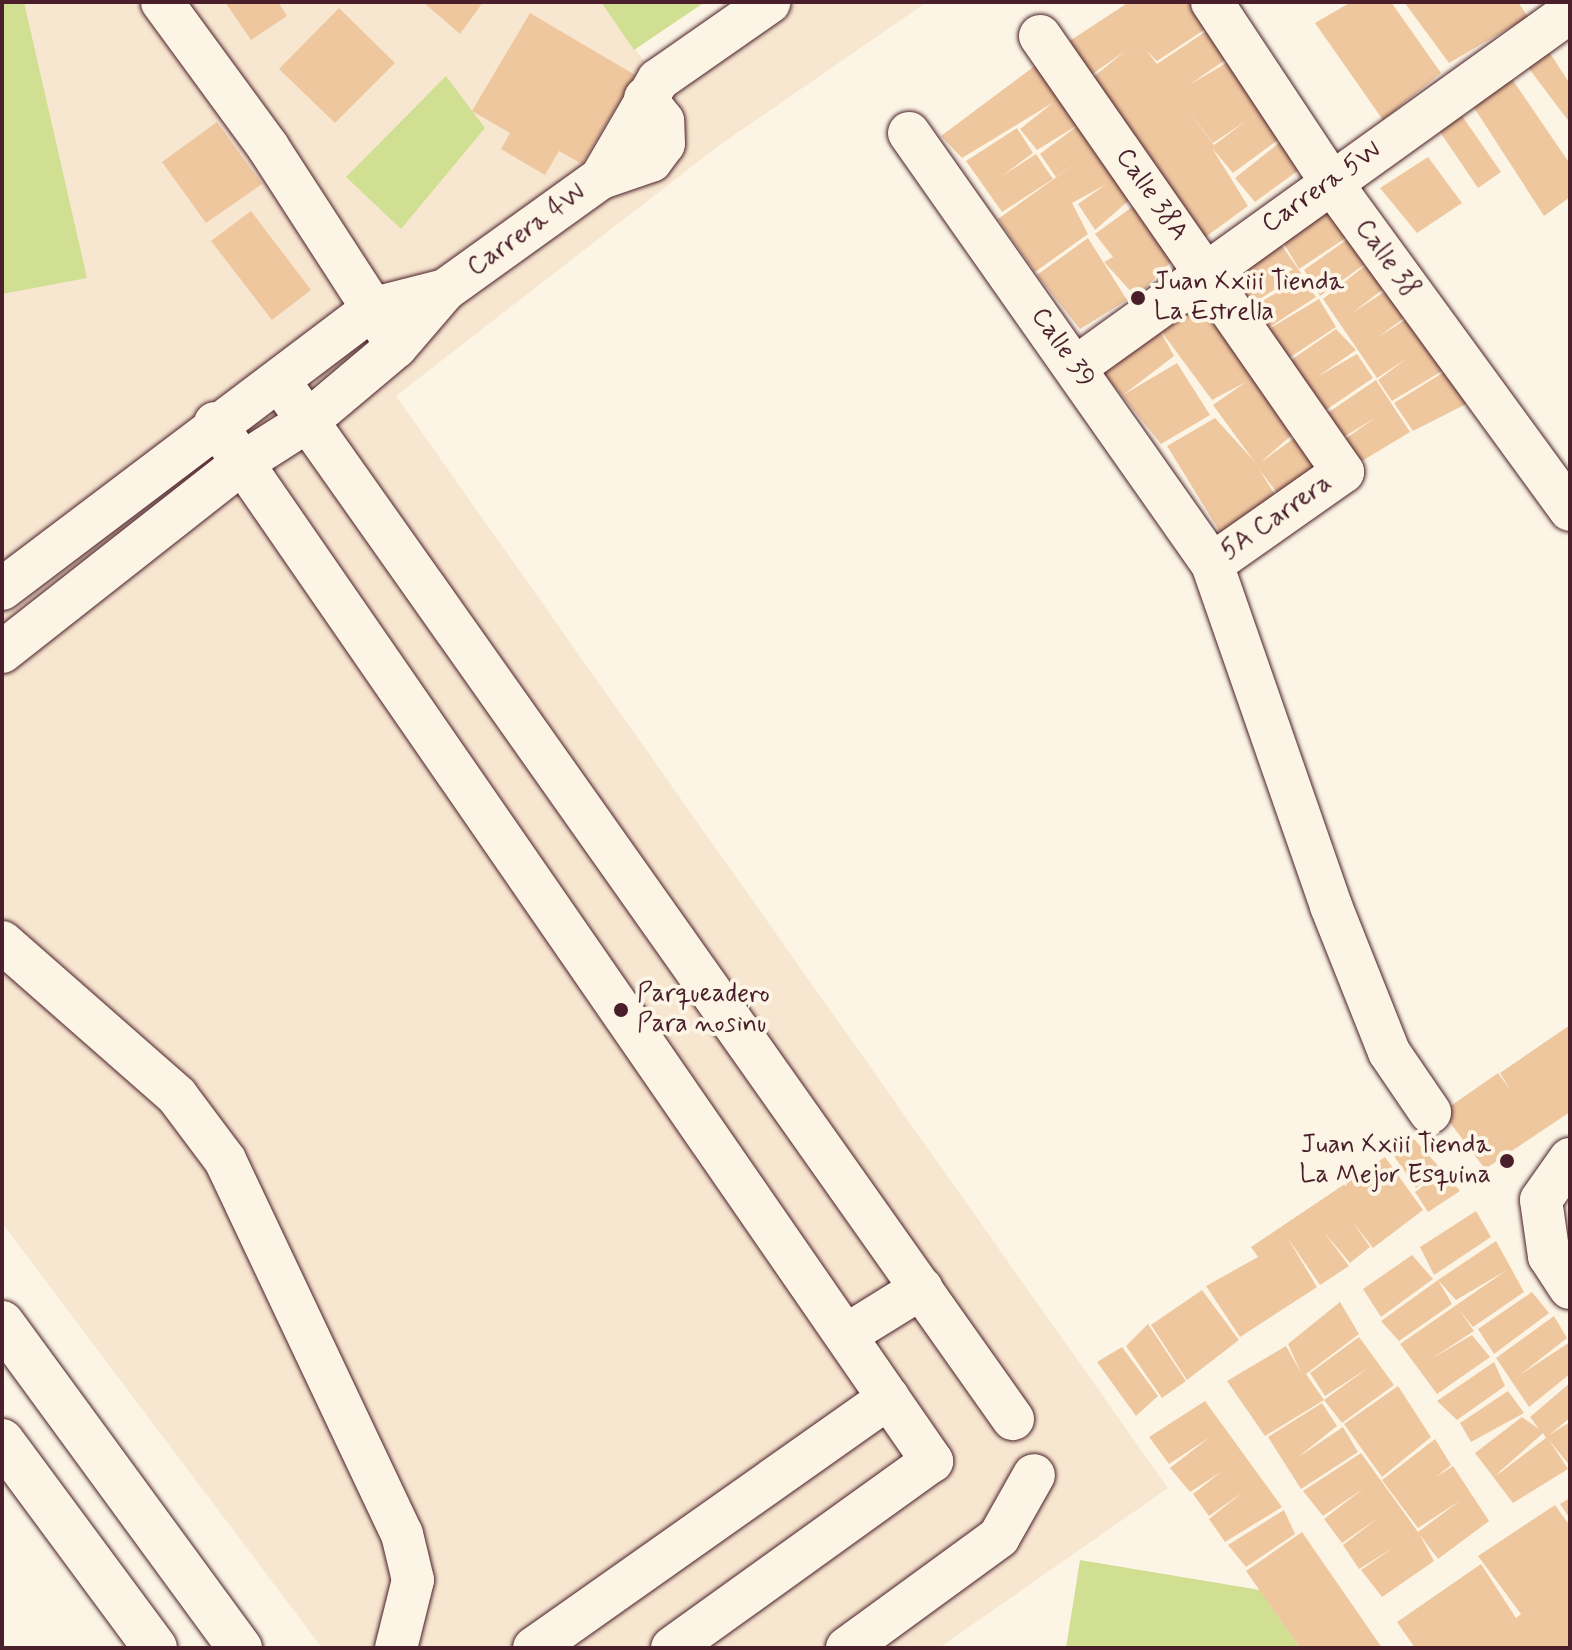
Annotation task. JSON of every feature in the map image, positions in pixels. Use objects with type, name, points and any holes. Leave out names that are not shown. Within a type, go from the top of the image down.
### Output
[{"type":"main road","points":[[2,1323],[240,1648]]},
{"type":"main road","points":[[2,1441],[155,1648]]},
{"type":"street","points":[[162,2],[374,308],[396,347]]},
{"type":"street","name":"Carrera 4W","points":[[2,652],[242,463],[308,421],[396,347],[445,290],[601,178],[658,80],[770,2]]},
{"type":"street","name":"Calle 38","points":[[1212,2],[1331,182],[1570,510]]},
{"type":"street","name":"Carrera 5W","points":[[1076,367],[1203,271],[1570,12]]},
{"type":"street","name":"Calle 38A","points":[[1040,36],[1343,472]]},
{"type":"street","name":"Calle 39","points":[[909,133],[1212,564],[1342,935],[1389,1052],[1430,1112]]},
{"type":"street","name":"Carrera 4W","points":[[374,308],[445,290]]},
{"type":"street","points":[[2,589],[215,423],[280,382],[374,308]]},
{"type":"street","points":[[280,382],[1013,1419]]},
{"type":"street","points":[[215,423],[932,1461],[672,1648]]},
{"type":"street","name":"5A Carrera","points":[[1212,564],[1343,472]]},
{"type":"street","points":[[2,942],[177,1096],[225,1160],[402,1534],[413,1580],[396,1648]]},
{"type":"street","points":[[1570,1159],[1541,1200],[1549,1256],[1570,1288]]},
{"type":"street","points":[[846,1335],[922,1288]]},
{"type":"street","points":[[534,1648],[889,1398]]},
{"type":"street","points":[[847,1648],[999,1537],[1034,1475]]},
{"type":"shaded area","points":[[2,2],[601,2],[666,91],[799,2],[927,2],[717,147],[396,396],[1168,1488],[939,1648],[322,1648],[2,1223]]},
{"type":"green space","points":[[2,2],[24,2],[87,278],[2,294]]},
{"type":"green space","points":[[601,2],[705,2],[634,50]]},
{"type":"green space","points":[[446,76],[485,128],[401,229],[346,177]]},
{"type":"green space","points":[[1080,1560],[1260,1590],[1300,1648],[1066,1648]]},
{"type":"building","points":[[225,2],[278,2],[287,16],[251,40]]},
{"type":"building","points":[[423,2],[483,2],[460,34]]},
{"type":"building","points":[[1129,2],[1189,2],[1207,28],[1157,61],[1146,50],[1157,64],[1208,30],[1225,60],[1189,85],[1228,62],[1282,137],[1233,173],[1212,148],[1248,206],[1200,241],[1092,78],[1125,51],[1087,78],[1059,48]],"holes":[[[1180,100],[1213,143],[1246,121],[1214,145]]]},
{"type":"building","points":[[1351,2],[1391,2],[1441,73],[1383,120],[1315,23]]},
{"type":"building","points":[[1404,2],[1518,2],[1528,17],[1449,63]]},
{"type":"building","points":[[339,8],[395,63],[335,123],[279,69]]},
{"type":"building","points":[[530,13],[635,75],[582,164],[559,151],[545,175],[501,149],[510,133],[472,111]]},
{"type":"building","points":[[1546,47],[1570,84],[1570,123],[1524,62]]},
{"type":"building","points":[[1048,56],[1134,196],[1095,230],[1078,204],[1105,185],[1072,203],[1088,234],[1035,272],[998,219],[1090,153],[1056,177],[1040,154],[1081,123],[1037,150],[1020,129],[1054,102],[962,158],[941,136]]},
{"type":"building","points":[[1512,79],[1570,164],[1570,197],[1544,216],[1473,106]]},
{"type":"building","points":[[1458,110],[1501,172],[1478,188],[1436,126]]},
{"type":"building","points":[[217,122],[262,184],[206,223],[162,162]]},
{"type":"building","points":[[1017,128],[1033,153],[1002,176],[1036,154],[1053,179],[1002,212],[966,161]]},
{"type":"building","points":[[1284,139],[1303,167],[1255,202],[1235,178]]},
{"type":"building","points":[[1428,157],[1462,203],[1417,233],[1380,188]]},
{"type":"building","points":[[1143,199],[1179,254],[1136,297],[1104,262],[1113,257],[1095,234]]},
{"type":"building","points":[[1331,205],[1353,233],[1299,269],[1283,242]]},
{"type":"building","points":[[251,211],[311,290],[272,320],[211,241]]},
{"type":"building","points":[[1352,236],[1368,262],[1320,296],[1304,270]]},
{"type":"building","points":[[1088,238],[1127,300],[1080,329],[1037,275]]},
{"type":"building","points":[[1280,243],[1301,273],[1250,305],[1230,280]]},
{"type":"building","points":[[1371,261],[1386,287],[1352,313],[1387,290],[1408,315],[1377,338],[1411,316],[1447,368],[1392,401],[1378,380],[1406,359],[1377,378],[1323,299]]},
{"type":"building","points":[[1302,278],[1316,297],[1265,330],[1250,308]]},
{"type":"building","points":[[1208,289],[1302,426],[1261,462],[1303,432],[1335,472],[1287,506],[1259,469],[1280,503],[1228,545],[1167,446],[1215,418],[1254,461],[1213,405],[1246,382],[1212,400],[1158,327]]},
{"type":"building","points":[[1319,299],[1336,327],[1286,360],[1267,330]]},
{"type":"building","points":[[1158,327],[1174,356],[1123,395],[1177,363],[1210,415],[1161,444],[1098,366]]},
{"type":"building","points":[[1336,329],[1356,350],[1317,377],[1357,354],[1373,378],[1323,412],[1288,362]]},
{"type":"building","points":[[1449,369],[1472,401],[1413,431],[1394,403]]},
{"type":"building","points":[[1376,380],[1410,432],[1362,461],[1345,439],[1375,418],[1342,438],[1323,416]]},
{"type":"building","points":[[1570,1025],[1570,1112],[1485,1169],[1442,1112],[1498,1073],[1511,1091],[1500,1073]]},
{"type":"building","points":[[1414,1139],[1441,1169],[1416,1188],[1394,1156]]},
{"type":"building","points":[[1385,1157],[1423,1210],[1373,1248],[1353,1222],[1370,1247],[1350,1263],[1324,1232],[1349,1266],[1320,1285],[1287,1237],[1317,1287],[1240,1337],[1206,1286],[1258,1257],[1251,1247]]},
{"type":"building","points":[[1443,1171],[1460,1191],[1428,1212],[1415,1192]]},
{"type":"building","points":[[1476,1211],[1491,1237],[1434,1275],[1420,1247]]},
{"type":"building","points":[[1496,1241],[1524,1292],[1473,1327],[1459,1310],[1474,1331],[1431,1359],[1472,1335],[1490,1357],[1437,1394],[1400,1344],[1507,1270],[1456,1300],[1438,1280]]},
{"type":"building","points":[[1412,1255],[1433,1279],[1381,1317],[1363,1289]]},
{"type":"building","points":[[1438,1280],[1452,1304],[1399,1341],[1381,1321]]},
{"type":"building","points":[[1202,1290],[1239,1340],[1187,1380],[1151,1325]]},
{"type":"building","points":[[1532,1292],[1549,1313],[1494,1354],[1478,1329]]},
{"type":"building","points":[[1340,1302],[1359,1334],[1306,1374],[1324,1400],[1265,1436],[1227,1381],[1286,1346],[1301,1373],[1288,1344]]},
{"type":"building","points":[[1554,1316],[1567,1338],[1520,1375],[1570,1342],[1570,1374],[1529,1407],[1496,1358]]},
{"type":"building","points":[[1148,1324],[1186,1381],[1162,1398],[1126,1346]]},
{"type":"building","points":[[1359,1337],[1394,1385],[1342,1423],[1324,1400],[1368,1368],[1325,1396],[1310,1373]]},
{"type":"building","points":[[1122,1347],[1158,1396],[1136,1416],[1097,1362]]},
{"type":"building","points":[[1494,1362],[1505,1386],[1457,1420],[1437,1401]]},
{"type":"building","points":[[1570,1383],[1570,1418],[1549,1435],[1570,1422],[1570,1466],[1549,1440],[1568,1469],[1513,1503],[1475,1453],[1522,1417],[1539,1429],[1530,1417]],"holes":[[[1543,1433],[1546,1438],[1497,1475]]]},
{"type":"building","points":[[1398,1386],[1431,1437],[1382,1477],[1344,1424]]},
{"type":"building","points":[[1508,1391],[1524,1413],[1471,1442],[1460,1423]]},
{"type":"building","points":[[1205,1401],[1282,1507],[1225,1542],[1209,1519],[1243,1492],[1209,1516],[1193,1494],[1221,1472],[1190,1492],[1170,1468],[1210,1437],[1169,1464],[1149,1437]]},
{"type":"building","points":[[1322,1403],[1337,1426],[1297,1458],[1343,1427],[1358,1452],[1301,1489],[1268,1437]]},
{"type":"building","points":[[1435,1439],[1451,1465],[1436,1477],[1453,1466],[1489,1521],[1438,1559],[1420,1535],[1434,1561],[1382,1597],[1361,1570],[1393,1548],[1359,1569],[1343,1545],[1378,1518],[1342,1543],[1324,1519],[1364,1488],[1323,1516],[1303,1491],[1361,1453],[1418,1532],[1461,1500],[1418,1528],[1382,1480]]},
{"type":"building","points":[[1570,1498],[1570,1519],[1560,1504]]},
{"type":"building","points":[[1555,1505],[1570,1526],[1570,1648],[1415,1648],[1397,1622],[1481,1564],[1516,1618],[1521,1614],[1478,1556]]},
{"type":"building","points":[[1284,1510],[1295,1534],[1246,1567],[1228,1545]]},
{"type":"building","points":[[1302,1532],[1382,1648],[1300,1648],[1246,1571]]},
{"type":"place","name":"Juan Xxiii Tienda La Estrella","points":[[1138,298]]},
{"type":"place","name":"Parqueadero Para nosinu","points":[[621,1010]]},
{"type":"place","name":"Juan Xxiii Tienda La Mejor Esquina","points":[[1507,1161]]}]
